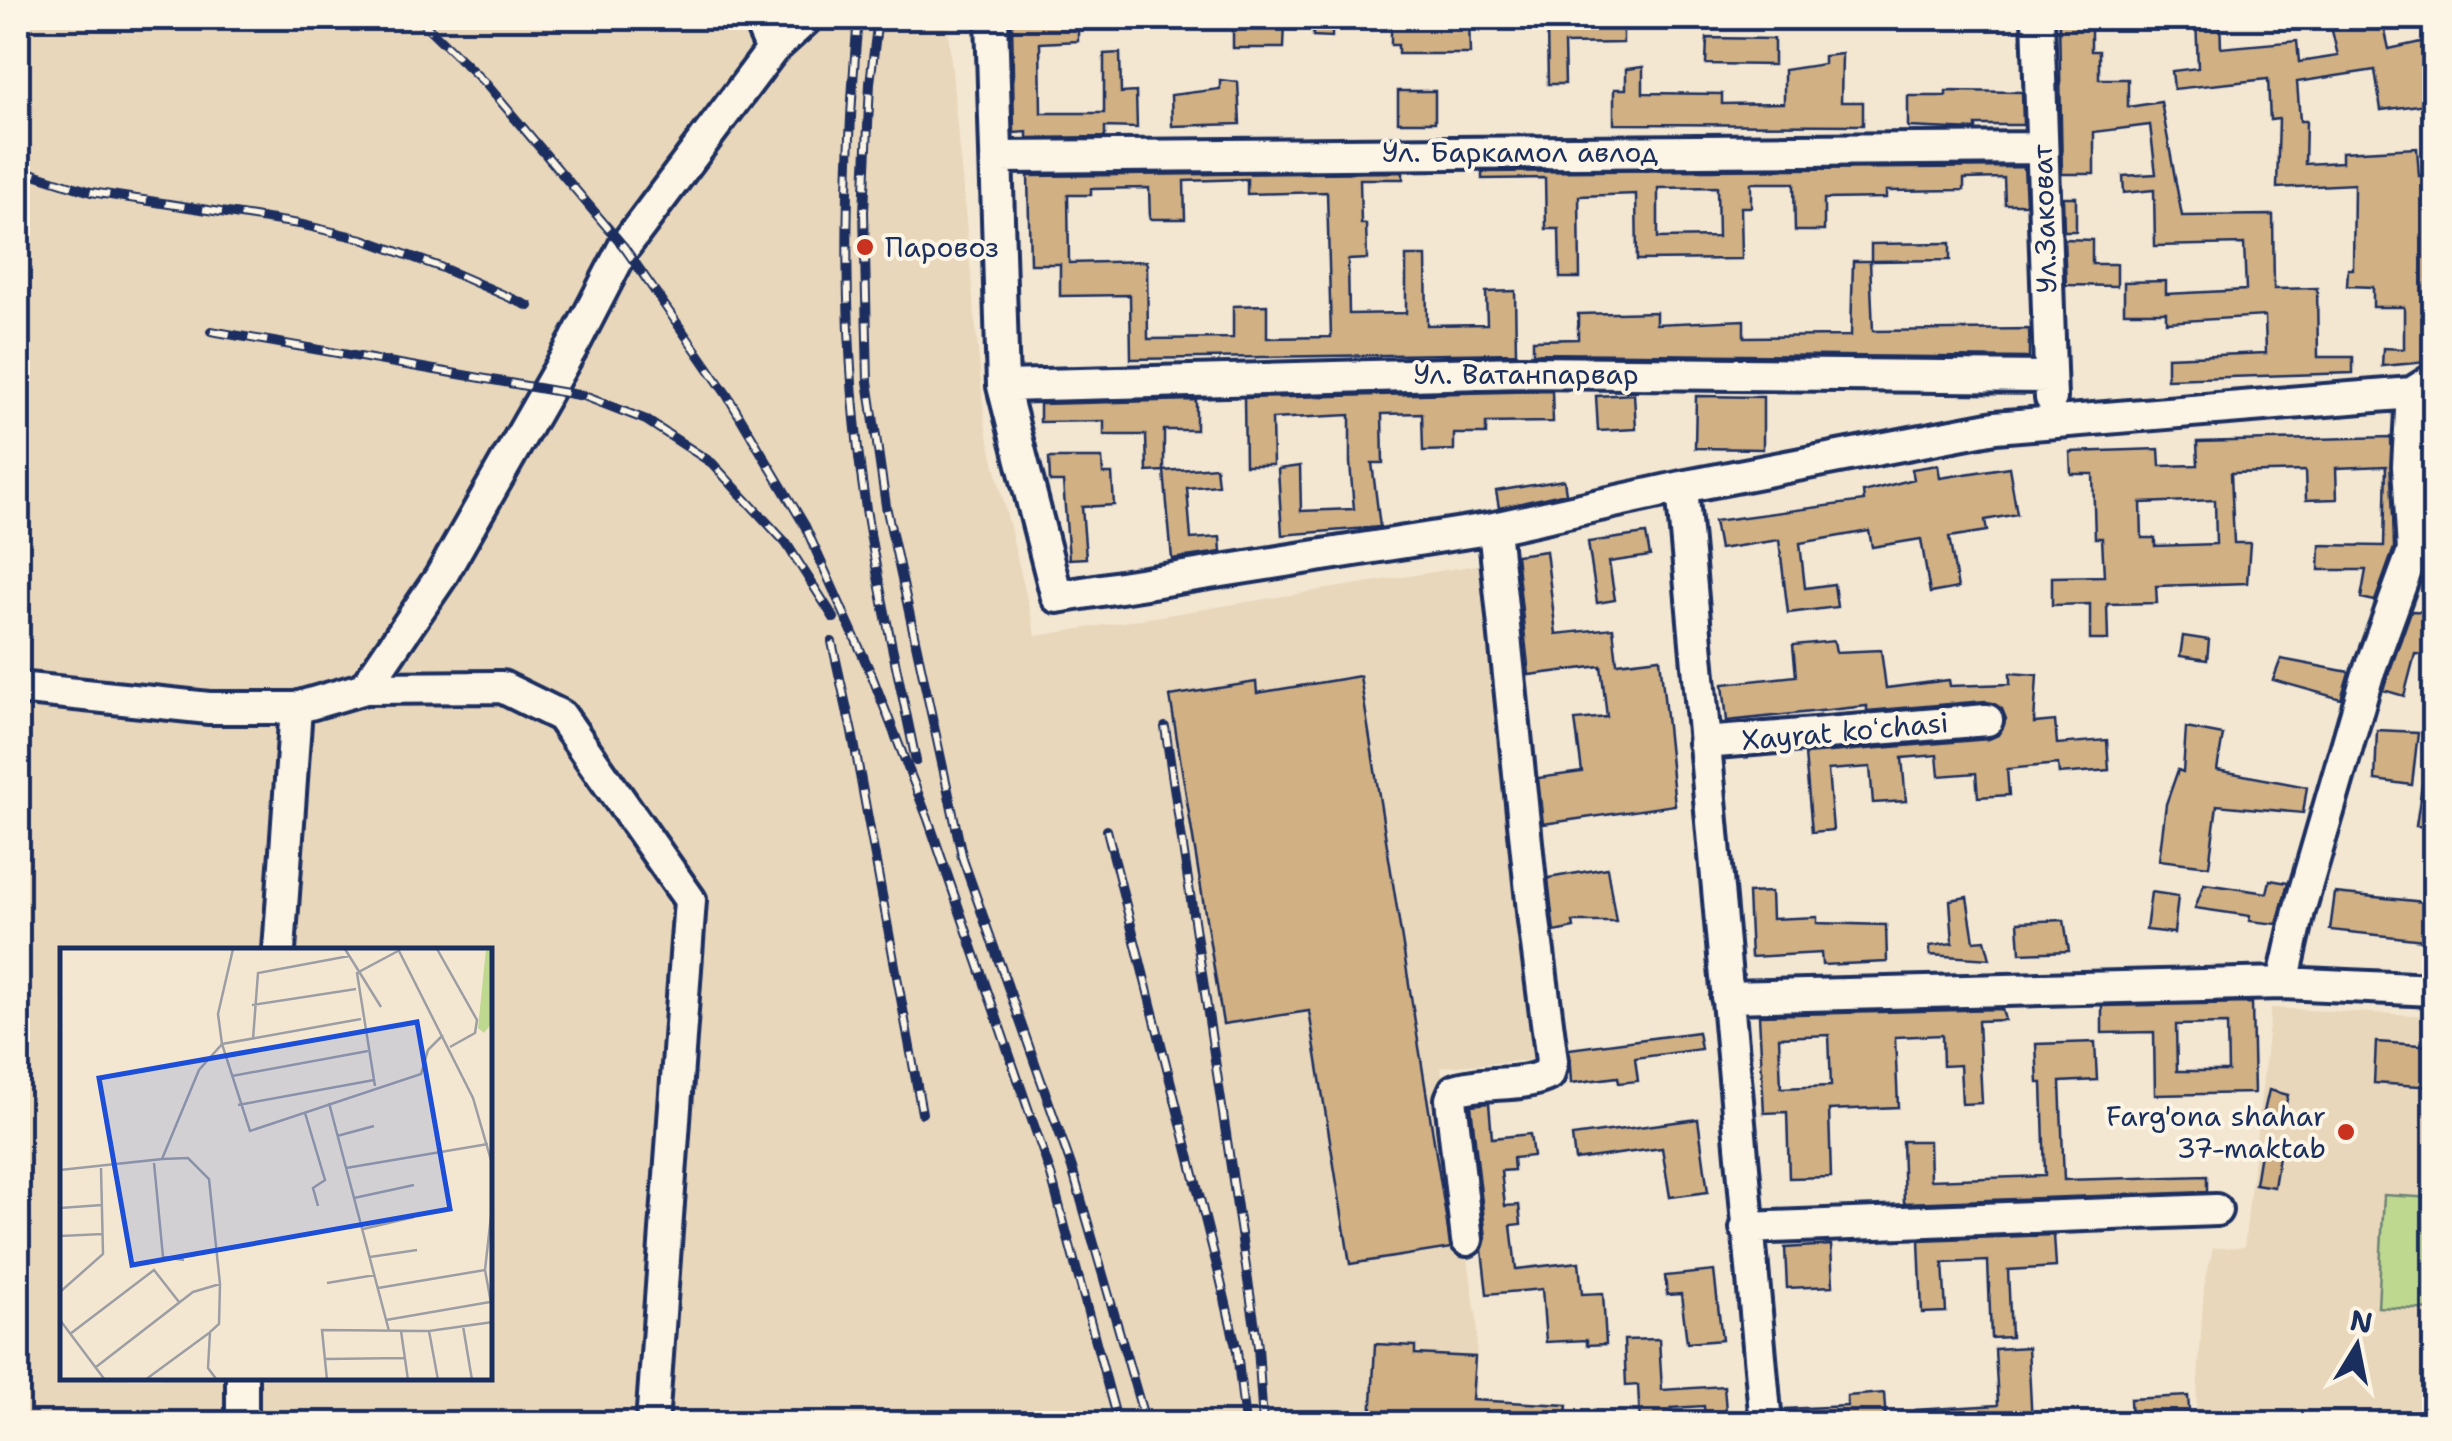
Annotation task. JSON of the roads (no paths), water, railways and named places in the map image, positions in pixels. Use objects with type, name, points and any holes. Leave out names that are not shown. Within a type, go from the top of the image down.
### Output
[{"type":"street","points":[[758,18],[772,50]]},
{"type":"street","points":[[365,688],[440,578],[576,340],[624,247],[772,50],[807,18]]},
{"type":"street","points":[[992,18],[1003,386],[1057,597],[1494,528],[1682,487],[1995,427],[2423,386],[2408,466],[2413,551],[2368,674],[2299,911],[2283,984]]},
{"type":"street","name":"Ул.Заковат","points":[[2038,18],[2051,421]]},
{"type":"street","name":"Ул. Баркамол авлод","points":[[998,157],[2042,148]]},
{"type":"street","name":"Ул. Ватанпарвар","points":[[1003,386],[1522,372],[2050,377]]},
{"type":"street","points":[[1682,487],[1766,1424]]},
{"type":"street","points":[[1467,1240],[1451,1099],[1455,1090],[1474,1084],[1536,1080],[1549,1074],[1552,1061],[1494,528]]},
{"type":"street","points":[[18,688],[209,708],[296,708],[365,688],[502,687],[560,716],[690,900],[652,1424]]},
{"type":"street","points":[[279,948],[296,708]]},
{"type":"street","name":"Xayrat koʻchasi","points":[[1704,743],[1987,720]]},
{"type":"street","points":[[1727,998],[2283,984],[2434,990]]},
{"type":"street","points":[[1746,1228],[2216,1210]]},
{"type":"street","points":[[242,1381],[242,1424]]},
{"type":"railway","points":[[418,18],[486,84],[624,247],[727,395],[805,526],[872,676],[928,819],[1051,1175],[1118,1424]]},
{"type":"railway","points":[[858,18],[848,202],[852,387],[871,540],[916,761]]},
{"type":"railway","points":[[878,18],[870,83],[864,212],[868,381],[886,506],[964,864]]},
{"type":"railway","points":[[18,169],[91,192],[299,224],[363,239],[529,306]]},
{"type":"railway","points":[[211,331],[584,396],[646,420],[712,463],[786,543],[834,618]]},
{"type":"railway","points":[[832,642],[922,1113]]},
{"type":"railway","points":[[1165,727],[1258,1347],[1263,1424]]},
{"type":"railway","points":[[1107,830],[1237,1351],[1245,1424]]},
{"type":"railway","points":[[961,854],[1072,1168],[1146,1424]]},
{"type":"place","name":"Паровоз","points":[[865,247]]},
{"type":"place","name":"Farg'ona shahar 37-maktab","points":[[2346,1132]]}]
